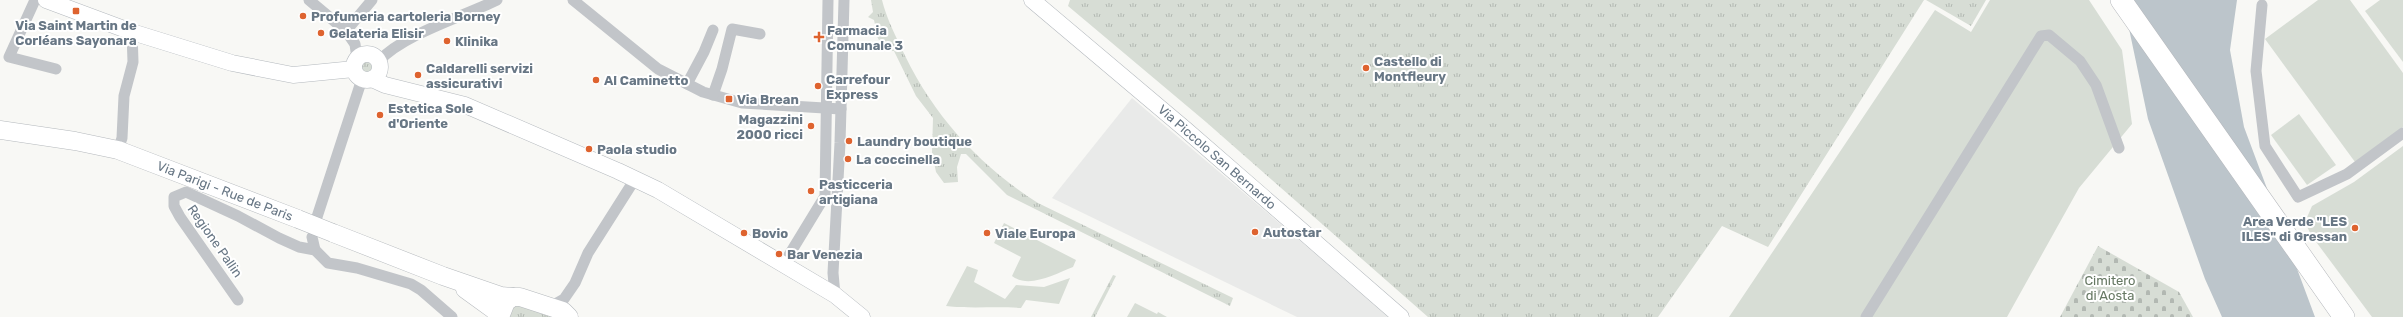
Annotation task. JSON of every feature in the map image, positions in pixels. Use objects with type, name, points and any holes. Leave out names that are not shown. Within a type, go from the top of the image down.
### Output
[{"type":"highway","points":[[2106,0],[2329,317]]},
{"type":"highway","points":[[2121,0],[2344,317]]},
{"type":"main road","name":"Via Parigi - Rue de Paris","points":[[0,130],[75,141],[118,150],[443,276],[500,296],[513,298],[520,297],[550,307],[569,316]]},
{"type":"main road","name":"Via Parigi - Rue de Paris","points":[[443,276],[476,296],[500,317],[506,302],[513,298]]},
{"type":"street","points":[[35,0],[8,57],[56,70]]},
{"type":"street","points":[[46,0],[132,32],[211,58],[293,75],[361,71],[379,72],[379,61],[388,52],[404,42],[497,0]]},
{"type":"street","points":[[346,31],[372,0]]},
{"type":"street","points":[[572,0],[658,69],[712,95],[742,103],[841,109]]},
{"type":"street","points":[[783,265],[825,196],[828,0]]},
{"type":"street","points":[[835,295],[833,273],[841,109],[844,0]]},
{"type":"street","name":"Via Piccolo San Bernardo","points":[[1032,0],[1185,129],[1401,317]]},
{"type":"street","points":[[316,2],[346,31],[355,44],[361,71]]},
{"type":"street","points":[[2262,5],[2256,71],[2265,146],[2298,197],[2347,174],[2403,133]]},
{"type":"street","points":[[712,95],[722,69],[732,29],[760,34]]},
{"type":"street","points":[[687,84],[704,52],[713,30]]},
{"type":"street","points":[[118,150],[122,138],[124,96],[133,62],[132,32]]},
{"type":"street","points":[[1866,317],[2041,36],[2049,35],[2080,61],[2096,85],[2119,148]]},
{"type":"street","points":[[316,220],[361,71],[362,55],[370,54],[379,61]]},
{"type":"street","points":[[361,71],[465,106],[635,179],[835,295],[862,317]]},
{"type":"street","points":[[550,307],[564,299],[575,283],[588,253],[635,179]]},
{"type":"street","name":"Regione Pallin","points":[[238,300],[180,217],[174,206],[174,197],[179,193],[186,192],[299,247],[315,250],[328,263],[357,268],[410,284],[422,290],[452,317]]},
{"type":"street","points":[[312,237],[315,250]]},
{"type":"street","points":[[569,316],[575,283]]},
{"type":"shaded area","points":[[2123,0],[2237,0],[2230,50],[2244,127],[2315,317],[2222,317],[2205,279],[2148,119]]},
{"type":"shaded area","points":[[1132,98],[1390,317],[1297,317],[1052,198]]},
{"type":"green space","points":[[871,0],[882,0],[892,29],[912,69],[941,114],[975,154],[1016,188],[1038,203],[1233,298],[1230,306],[1007,195],[966,154],[961,154],[957,167],[958,182],[944,183],[936,172],[932,153],[933,118],[916,96],[894,51],[885,51],[874,31],[876,29],[874,20],[868,17],[873,12]]},
{"type":"green space","points":[[1070,0],[1924,0],[1768,247],[1722,226],[1658,317],[1428,317],[1206,122],[1068,6]]},
{"type":"green space","points":[[1926,0],[1986,0],[1971,26]]},
{"type":"green space","points":[[1990,0],[2089,0],[2122,50],[2132,124],[2079,188],[2007,317],[1729,317],[1935,10],[1971,32]]},
{"type":"green space","points":[[2318,0],[2350,0],[2403,73],[2403,127],[2355,162],[2265,39]]},
{"type":"green space","points":[[2380,0],[2403,0],[2403,62],[2365,11]]},
{"type":"green space","points":[[367,58],[373,61],[376,67],[373,73],[367,76],[361,73],[358,67],[361,61]]},
{"type":"green space","points":[[2299,114],[2336,165],[2307,185],[2271,135]]},
{"type":"green space","name":"Area Verde \"LES ILES\" di Gressan","points":[[2403,146],[2403,317],[2372,317],[2311,235],[2305,222],[2312,206],[2354,182]]},
{"type":"green space","points":[[1004,223],[1076,260],[1073,267],[1034,281],[1019,280],[1012,276],[1021,257],[994,243]]},
{"type":"green space","name":"Cimitero di Aosta","points":[[2098,246],[2179,292],[2193,317],[2060,317]]},
{"type":"green space","points":[[967,266],[978,270],[974,282],[1005,299],[1016,285],[1044,287],[1070,278],[1059,304],[1026,300],[1021,308],[946,306]]},
{"type":"green space","points":[[1113,275],[1116,276],[1095,317],[1091,317]]},
{"type":"green space","points":[[1135,303],[1157,314],[1158,312],[1167,317],[1127,317]]},
{"type":"green space","points":[[514,304],[560,317],[508,317]]},
{"type":"place","name":"Via Saint Martin de Corléans Sayonara","points":[[76,11]]},
{"type":"place","name":"Profumeria cartoleria Borney","points":[[303,16]]},
{"type":"place","name":"Gelateria Elisir","points":[[321,33]]},
{"type":"place","name":"Farmacia Comunale 3","points":[[819,37]]},
{"type":"place","name":"Klinika","points":[[447,41]]},
{"type":"place","name":"Castello di Montfleury","points":[[1366,68]]},
{"type":"place","name":"Caldarelli servizi assicurativi","points":[[418,75]]},
{"type":"place","name":"Al Caminetto","points":[[596,80]]},
{"type":"place","name":"Carrefour Express","points":[[818,86]]},
{"type":"place","name":"Via Brean","points":[[729,99]]},
{"type":"place","name":"Estetica Sole d'Oriente","points":[[380,115]]},
{"type":"place","name":"Magazzini 2000 ricci","points":[[811,126]]},
{"type":"place","name":"Laundry boutique","points":[[849,141]]},
{"type":"place","name":"Paola studio","points":[[589,149]]},
{"type":"place","name":"La coccinella","points":[[848,159]]},
{"type":"place","name":"Pasticceria artigiana","points":[[811,191]]},
{"type":"place","name":"Area Verde \"LES ILES\" di Gressan","points":[[2355,228]]},
{"type":"place","name":"Autostar","points":[[1255,232]]},
{"type":"place","name":"Bovio","points":[[744,233]]},
{"type":"place","name":"Viale Europa","points":[[987,233]]},
{"type":"place","name":"Bar Venezia","points":[[779,254]]}]
